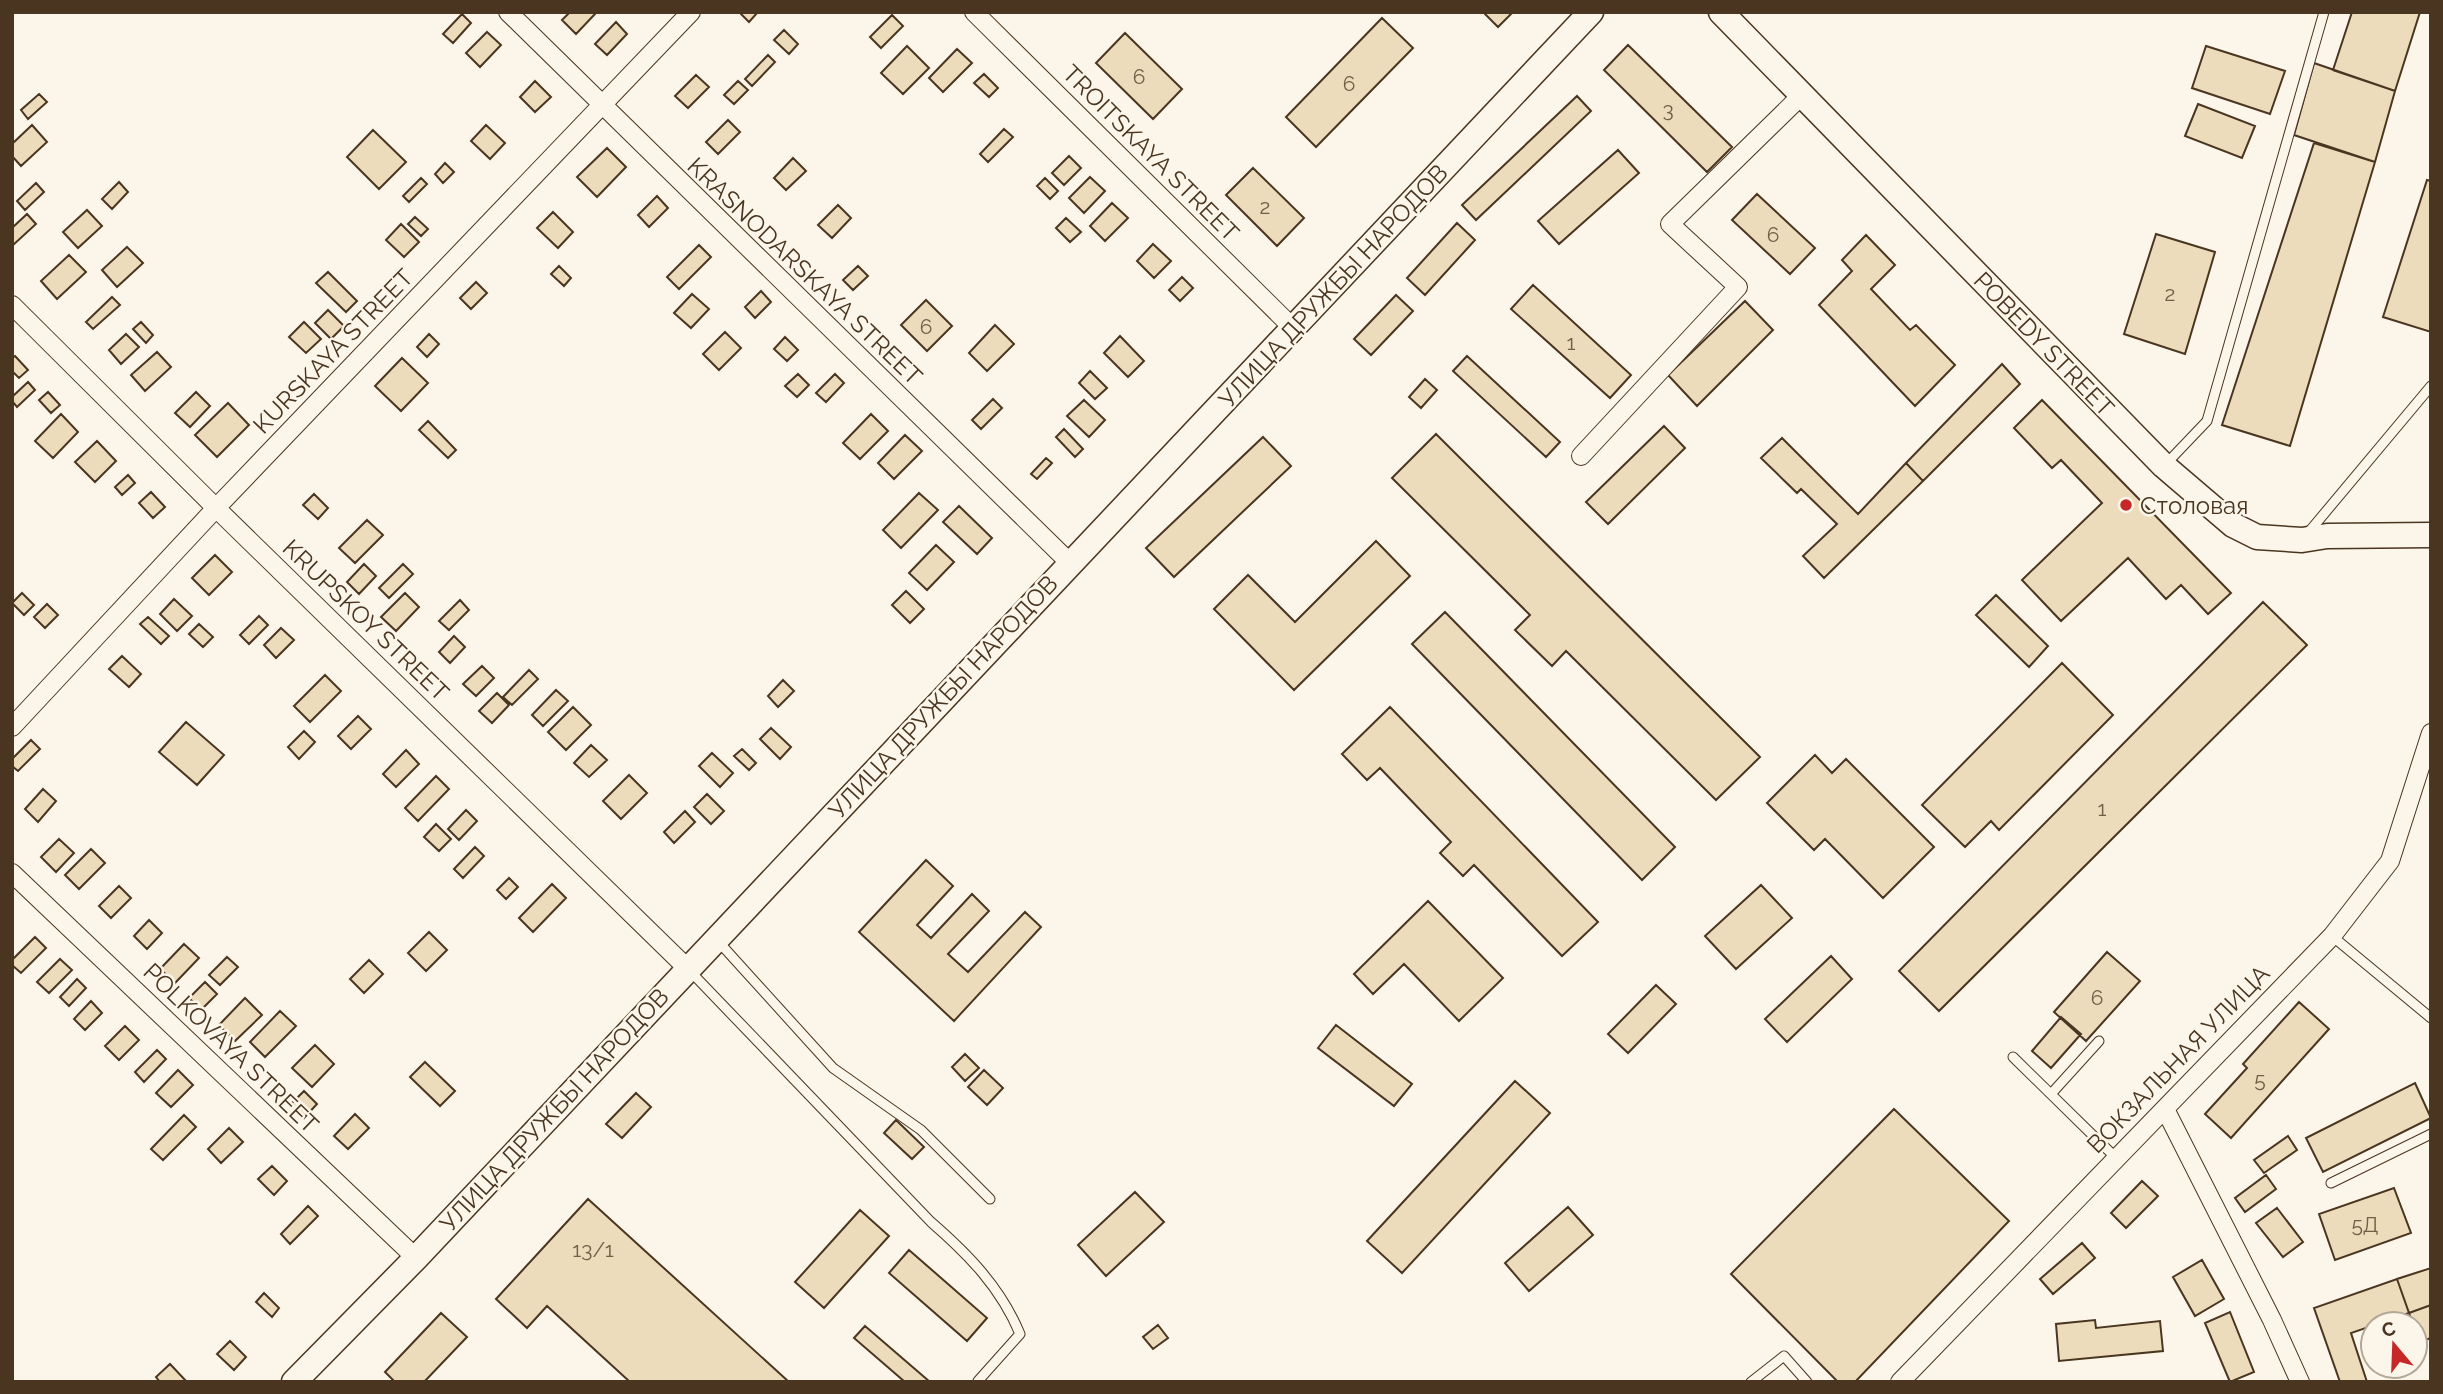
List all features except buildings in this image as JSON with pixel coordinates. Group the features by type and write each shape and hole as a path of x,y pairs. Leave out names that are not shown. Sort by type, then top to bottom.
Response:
{"street":[{"name":"KRASNODARSKAYA STREET","path":"508,12 1070,563"},
{"name":"KURSKAYA STREET","path":"12,726 216,508 691,12"},
{"name":"TROITSKAYA STREET","path":"974,12 1294,329"},
{"name":"УЛИЦА ДРУЖБЫ НАРОДОВ","path":"294,1382 416,1258 1591,12"},
{"name":"POBEDY STREET","path":"1721,12 2164,466 2233,525 2257,537 2302,540 2327,536 2431,535"},
{"path":"1581,456 1738,287 1670,224 1802,95"},
{"name":"KRUPSKOY STREET","path":"12,305 687,968"},
{"name":"ВОКЗАЛЬНАЯ УЛИЦА","path":"1900,1382 2332,936 2390,861 2431,733"},
{"name":"POLKOVAYA STREET","path":"12,873 416,1258"},
{"path":"2165,1109 2272,1320 2300,1382"}],"lane":[{"path":"2164,466 2207,421 2324,12"},
{"path":"2302,540 2431,386"},
{"path":"2332,936 2431,1018"},
{"path":"715,939 833,1068 921,1130 990,1199"},
{"path":"687,968 991,1281 1010,1309 1020,1334 978,1381"},
{"path":"2051,1094 2099,1041"},
{"path":"2013,1057 2116,1158"},
{"path":"2330,1183 2431,1134"},
{"path":"1751,1382 1784,1356 1807,1382"}],"place":[{"name":"Столовая","path":"2126,505"}]}
